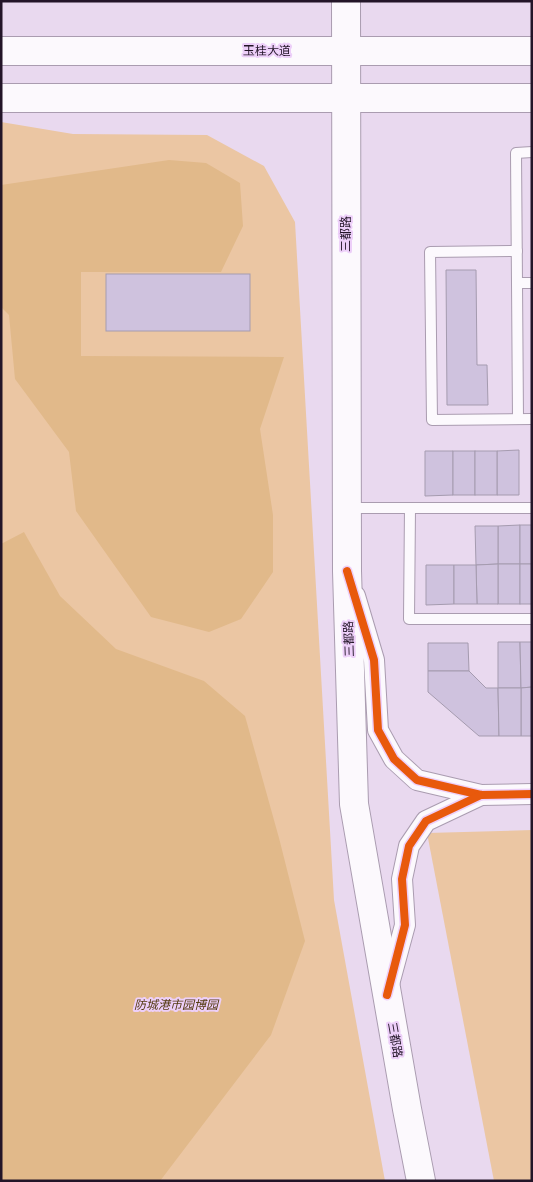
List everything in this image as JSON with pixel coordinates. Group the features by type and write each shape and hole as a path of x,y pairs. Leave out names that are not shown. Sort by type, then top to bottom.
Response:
{"main road":[{"name":"三都路","path":"346,1 347,571 354,804 421,1181"},
{"name":"玉桂大道","path":"1,51 532,51"},
{"path":"1,98 532,98"}],"street":[{"path":"347,571 374,660 378,730 394,759 417,780 481,795 532,794"},
{"path":"387,995 405,925 402,879 410,846 426,821 481,795"}],"lane":[{"path":"518,420 516,153 532,152"},
{"path":"517,251 430,252 432,420 532,419"},
{"path":"517,283 532,283"},
{"path":"347,508 532,508"},
{"path":"410,508 410,619 532,619"}],"green space":[{"name":"防城港市园博园","path":"1,122 73,134 207,135 264,166 295,222 334,900 385,1181 1,1181"},
{"path":"169,160 206,163 240,183 243,226 221,272 81,272 81,356 284,357 260,429 273,515 273,572 241,619 209,632 151,617 76,511 69,452 15,379 9,315 1,307 1,185"},
{"path":"24,532 60,596 116,649 204,681 245,716 305,941 271,1035 160,1181 1,1181 1,544"},
{"path":"532,830 532,1181 494,1181 427,833"}],"building":[{"path":"446,270 476,270 477,365 487,365 488,405 447,405"},
{"path":"106,274 250,274 250,331 106,331"},
{"path":"519,450 519,495 497,495 497,451"},
{"path":"425,451 453,451 453,495 425,496"},
{"path":"453,451 475,451 475,495 453,495"},
{"path":"475,451 497,451 497,495 475,495"},
{"path":"520,525 520,564 498,564 498,526"},
{"path":"520,525 532,525 532,564 520,564"},
{"path":"475,526 498,526 498,564 476,565"},
{"path":"498,564 520,564 520,604 498,604"},
{"path":"498,564 498,604 477,604 476,565"},
{"path":"520,564 532,564 532,604 520,604"},
{"path":"426,565 454,565 454,604 426,605"},
{"path":"454,565 476,565 477,604 454,604"},
{"path":"498,642 520,642 521,688 498,688"},
{"path":"520,642 532,642 532,687 521,688"},
{"path":"428,643 468,643 469,671 428,671"},
{"path":"428,671 469,671 486,688 498,688 499,736 479,736 428,692"},
{"path":"532,687 532,736 521,736 521,688"},
{"path":"498,688 521,688 521,736 499,736"}],"cycle path":[{"path":"347,571 374,660 378,730 394,759 417,780 481,795 532,794"},
{"path":"387,995 405,925 402,879 409,846 426,821 481,795"}]}
